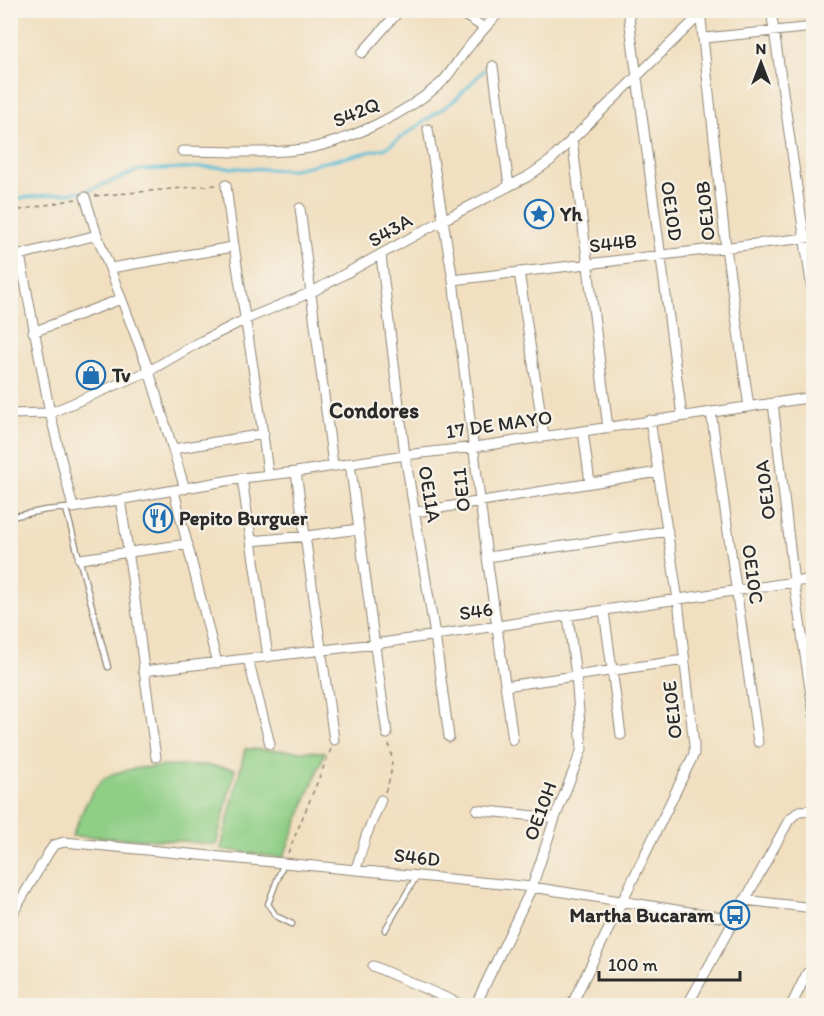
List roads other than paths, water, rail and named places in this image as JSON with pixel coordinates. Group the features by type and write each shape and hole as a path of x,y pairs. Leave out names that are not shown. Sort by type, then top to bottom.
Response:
{"street":[{"path":"362,53 400,10"},
{"path":"456,10 485,28"},
{"name":"S42Q","path":"182,151 309,148 345,138 396,114 421,99 442,82 501,10"},
{"name":"OE10D","path":"628,10 682,416"},
{"path":"771,10 809,238 813,303"},
{"name":"S43A","path":"50,413 149,371 194,345 312,292 527,177 550,161 702,12"},
{"name":"OE10B","path":"702,12 726,248 749,407"},
{"path":"705,38 813,27"},
{"path":"492,66 509,186"},
{"name":"OE11","path":"428,129 453,280 475,447 486,557 513,740"},
{"path":"572,138 608,428"},
{"path":"226,185 233,247 264,434 268,474"},
{"path":"85,197 97,235 149,371 185,489"},
{"path":"300,208 333,465"},
{"path":"70,508 33,332 20,255 97,235"},
{"name":"S44B","path":"453,280 809,238"},
{"path":"111,268 233,247"},
{"name":"OE11A","path":"381,256 405,455 416,512 449,737"},
{"path":"519,272 544,435"},
{"path":"33,332 121,299"},
{"name":"17 DE MAYO","path":"70,508 268,474 475,447 813,397"},
{"name":"OE10A","path":"772,403 813,715"},
{"name":"OE10C","path":"711,411 758,742"},
{"path":"10,414 50,413"},
{"name":"OE10E","path":"571,1005 694,754 678,600 650,420"},
{"path":"584,431 590,483"},
{"path":"173,449 264,434"},
{"path":"350,463 387,734"},
{"path":"296,472 307,536 334,740"},
{"path":"416,512 658,472"},
{"path":"242,478 268,657"},
{"path":"174,491 217,663"},
{"path":"120,500 129,551 156,757"},
{"path":"251,541 359,529"},
{"path":"486,557 668,531"},
{"path":"80,559 188,544"},
{"name":"S46","path":"143,671 375,644 813,579"},
{"path":"604,611 621,735"},
{"name":"OE10H","path":"475,1005 532,887 555,818 582,750 568,616"},
{"path":"248,659 270,744"},
{"path":"506,686 684,660"},
{"path":"356,869 366,836 381,800"},
{"path":"477,810 555,818"},
{"path":"687,1005 789,820 799,812 813,810"},
{"name":"S46D","path":"10,918 49,852 54,845 64,842 532,887 733,919"},
{"path":"744,900 813,908"},
{"path":"373,966 465,1005"},
{"path":"791,1005 807,974 813,968"}],"lane":[{"path":"10,517 70,508 80,559 108,667"},
{"path":"284,862 268,904 276,916 292,924"},
{"path":"385,930 417,875"}],"waterway":[{"path":"10,199 87,191 140,170 209,167 290,170 386,148 455,100 484,70"}],"place":[{"name":"Yh","path":"539,214"},
{"name":"Tv","path":"91,375"},
{"name":"Pepito Burguer","path":"158,518"},
{"name":"Martha Bucaram","path":"735,915"}],"district":[{"name":"Condores","path":"374,410"}]}
